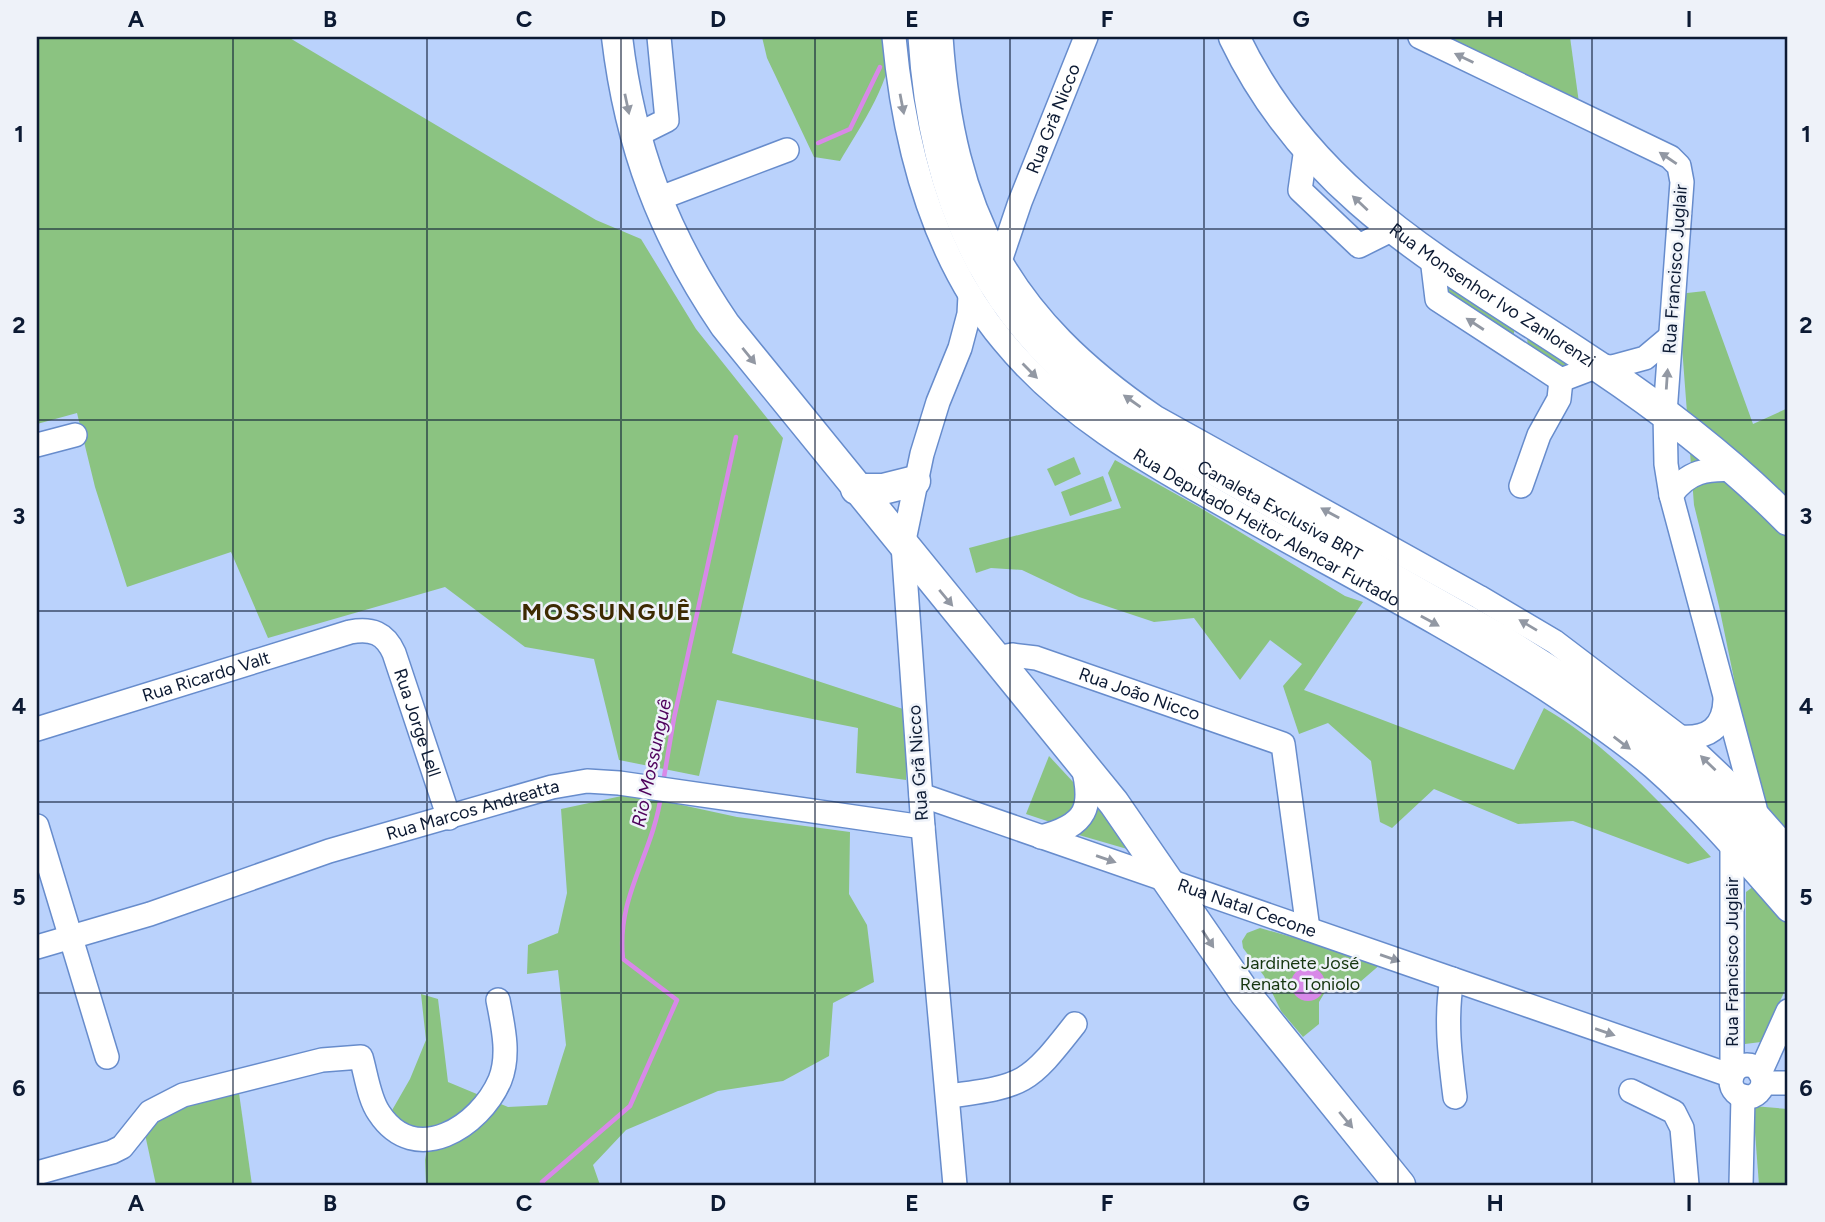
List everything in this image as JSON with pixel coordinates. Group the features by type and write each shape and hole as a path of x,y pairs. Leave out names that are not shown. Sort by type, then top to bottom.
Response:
{"main road":[{"path":"617,37 635,136 655,200 692,275 725,325 856,489 1081,760 1170,882 1268,1024 1400,1185"},
{"name":"Rua Monsenhor Ivo Zanlorenzi","path":"1234,37 1274,107 1306,148 1351,195 1391,230 1598,366 1665,414 1736,470 1788,520"},
{"path":"856,489 883,489 915,481"}],"street":[{"path":"635,136 667,120 659,37"},
{"name":"Rua Deputado Heitor Alencar Furtado","path":"894,37 900,92 920,182 946,249 970,295 1003,342 1057,398 1124,448 1471,644 1590,720 1651,766 1732,848 1788,910"},
{"name":"Canaleta Exclusiva BRT","path":"920,37 924,90 938,163 970,251 990,288 1030,342 1069,380 1105,410 1142,433 1503,637 1586,690 1688,770 1788,879"},
{"path":"941,37 950,124 975,210 1000,261 1048,329 1086,366 1134,402 1555,642 1680,737 1756,811 1788,849"},
{"name":"Rua Grã Nicco","path":"1000,261 1020,202 1086,37"},
{"name":"Rua Francisco Juglair","path":"1420,37 1675,160 1682,182 1665,414 1666,464 1671,495 1756,811"},
{"path":"655,200 787,150"},
{"path":"975,210 999,213 1020,202"},
{"path":"1432,258 1437,299 1561,380"},
{"name":"Rua Grã Nicco","path":"955,1185 923,827 902,545 929,427 960,348 969,314 970,295"},
{"path":"1520,316 1522,354"},
{"path":"1561,380 1598,366 1612,367 1645,358 1670,337"},
{"path":"960,348 979,339 1003,342"},
{"path":"1521,486 1539,435 1559,399 1561,380"},
{"path":"37,445 75,435"},
{"path":"1671,495 1679,484 1698,472 1716,468 1736,470"},
{"name":"Rua Ricardo Valt","path":"37,729 350,632 377,632"},
{"name":"Rua Jorge Lell","path":"377,632 385,638 394,653 449,818"},
{"name":"Rua João Nicco","path":"996,657 1012,655 1036,658 1283,744 1308,929"},
{"path":"1680,737 1693,738 1714,730 1724,714 1725,701"},
{"path":"1041,837 1070,828 1084,813 1088,792 1081,760"},
{"name":"Rua Marcos Andreatta","path":"37,947 158,911 309,858 570,783 602,781 923,827"},
{"name":"Rua Natal Cecone","path":"921,795 1452,979 1737,1086"},
{"path":"37,826 107,1057"},
{"name":"Rua Francisco Juglair","path":"1732,848 1741,1185"},
{"path":"1452,979 1448,1002 1448,1041 1455,1097"},
{"path":"37,1173 122,1147 150,1112 183,1095 322,1060 361,1057 377,1111 389,1126 402,1135 423,1142 441,1137 483,1108 500,1078 505,1037 498,1000"},
{"path":"1761,1078 1786,1016"},
{"path":"1786,1016 1788,1046"},
{"path":"949,1096 1007,1087 1027,1079 1045,1064 1075,1024"},
{"path":"1737,1086 1738,1068 1748,1065 1761,1078 1788,1083"},
{"path":"1632,1091 1674,1112 1682,1128 1687,1185"}],"green space":[{"path":"37,37 288,37 596,220 641,239 696,329 783,438 732,653 906,710 906,780 856,773 858,728 717,700 699,776 619,760 594,659 525,647 445,587 268,638 231,552 127,587 95,487 77,413 37,424"},
{"path":"762,37 891,37 891,52 883,84 840,161 814,157 767,58"},
{"path":"1447,37 1570,37 1579,103"},
{"path":"1436,274 1514,327 1514,342 1437,291"},
{"path":"1705,291 1753,424 1788,408 1788,841 1760,805 1719,606 1694,505 1678,294"},
{"path":"1527,336 1574,365 1562,371 1528,349"},
{"path":"1074,457 1081,474 1055,486 1047,469"},
{"path":"1115,460 1199,507 1345,596 1363,602 1304,690 1514,770 1544,708 1612,757 1711,857 1688,864 1573,821 1518,824 1434,789 1392,828 1380,822 1371,761 1328,723 1299,734 1283,686 1302,664 1270,640 1240,680 1194,618 1154,622 1079,597 1022,570 991,568 976,573 969,548 1121,508 1108,473"},
{"path":"1103,476 1112,501 1070,516 1061,492"},
{"path":"1049,756 1075,784 1079,806 1053,823 1026,814"},
{"path":"631,794 737,817 850,832 849,894 867,925 874,982 833,1003 829,1056 783,1081 718,1091 626,1130 593,1165 600,1185 426,1185 425,1160 429,1137 387,1119 410,1079 426,1040 421,994 438,999 448,1082 508,1107 547,1105 566,1045 558,970 527,974 528,945 558,933 567,893 561,809"},
{"path":"1096,800 1134,851 1072,833"},
{"path":"1754,886 1788,925 1788,984 1761,1042 1745,1044 1746,892"},
{"name":"Jardinete José Renato Toniolo","path":"1260,928 1382,963 1360,982 1345,982 1325,992 1319,1002 1319,1024 1303,1037 1281,1011 1264,976 1243,948 1242,941 1247,933"},
{"path":"239,1093 252,1185 156,1185 143,1125 190,1095"},
{"path":"1753,1106 1788,1109 1788,1185 1759,1185"}],"shaded area":[{"path":"1308,967 1320,972 1325,984 1320,996 1308,1001 1296,996 1291,984 1296,972"}],"waterway":[{"name":"Rio Mossunguê","path":"818,143 850,129 880,67"},
{"name":"Rio Mossunguê","path":"663,783 674,718 736,437"},
{"name":"Rio Mossunguê","path":"544,1185 542,1182 630,1106 677,1000 623,959 625,915 651,837 661,795"}],"district":[{"name":"MOSSUNGUÊ","path":"607,612"}]}
